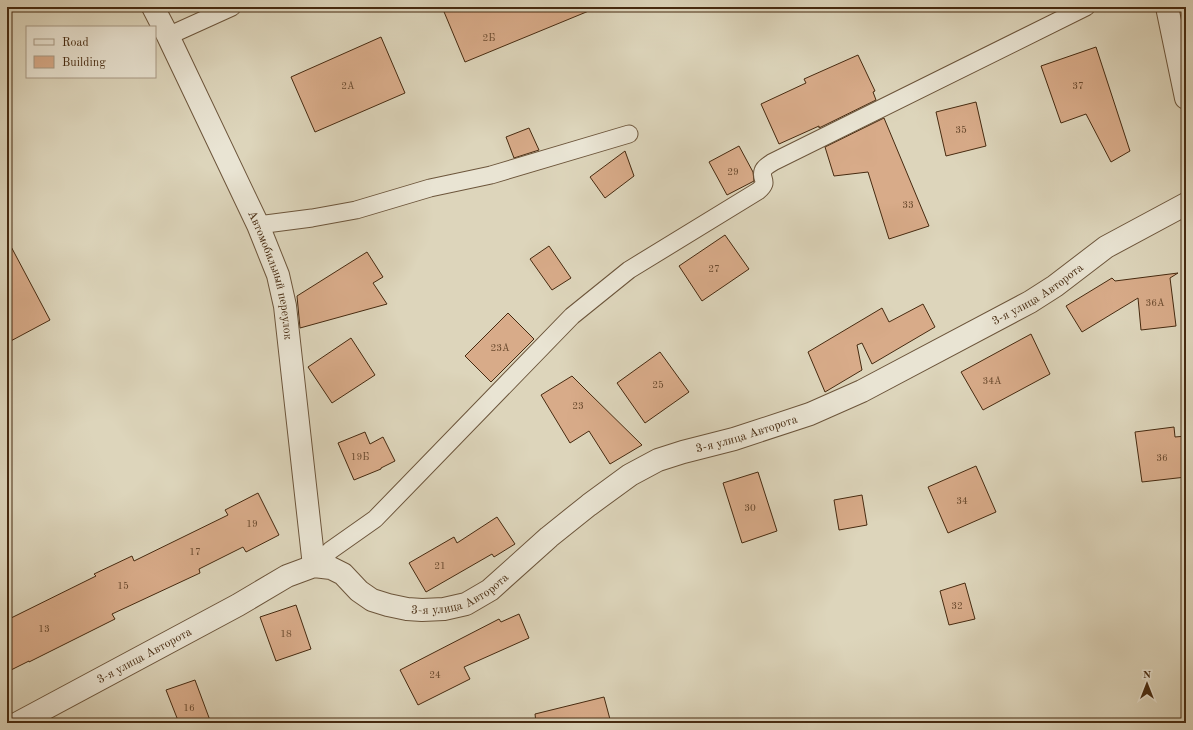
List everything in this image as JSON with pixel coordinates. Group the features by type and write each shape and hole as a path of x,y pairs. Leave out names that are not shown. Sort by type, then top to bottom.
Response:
{"street":[{"name":"Автомобильный переулок","path":"153,7 258,225 278,276 285,306 314,566"},
{"path":"1166,7 1186,98"},
{"name":"3-я улица Авторота","path":"18,723 238,605 287,576 314,566 331,568 343,574 363,594 372,600 388,605 422,610 444,609 466,604 490,590 549,537 630,475 658,460 734,439 810,414 862,391 1030,302 1055,286 1106,247 1186,204"}],"lane":[{"path":"168,36 232,7"},
{"name":"3-я улица Авторота","path":"314,566 331,550 375,519 572,316 629,270 758,191 763,187 763,170 765,167 1086,7"},
{"path":"258,225 312,218 356,210 430,188 492,175 629,134"}],"building":[{"path":"442,7 596,7 596,8 465,62"},
{"path":"381,37 405,93 315,132 291,77"},
{"path":"1096,47 1130,151 1111,162 1086,114 1061,123 1041,66"},
{"path":"858,55 875,91 873,92 876,100 819,128 819,126 779,144 761,104 806,83 804,79"},
{"path":"976,102 986,146 946,156 936,112"},
{"path":"884,118 929,226 889,239 868,172 834,176 825,147"},
{"path":"529,128 539,150 514,158 506,137"},
{"path":"739,146 753,172 754,181 727,195 709,162"},
{"path":"625,151 634,176 605,198 590,177"},
{"path":"725,235 749,269 702,301 679,266"},
{"path":"7,239 50,320 7,343"},
{"path":"549,246 571,278 552,290 530,259"},
{"path":"367,252 383,277 373,283 387,304 300,328 297,296"},
{"path":"1178,273 1170,278 1176,326 1141,330 1138,298 1082,332 1066,306 1112,278 1115,281"},
{"path":"923,304 935,327 872,364 862,343 857,345 862,370 825,392 808,352 882,308 889,322"},
{"path":"508,313 534,339 491,382 465,356"},
{"path":"1031,334 1050,374 983,410 961,372"},
{"path":"351,338 375,375 332,403 308,367"},
{"path":"660,352 689,392 645,423 617,383"},
{"path":"572,376 642,445 610,464 589,431 570,443 541,395"},
{"path":"1174,427 1175,437 1186,436 1186,477 1142,482 1135,432"},
{"path":"365,432 370,444 383,437 395,461 381,469 354,480 338,443"},
{"path":"976,466 996,512 948,533 928,487"},
{"path":"758,472 777,531 742,543 723,483"},
{"path":"258,493 279,535 246,552 243,547 199,569 200,573 112,614 115,619 7,672 7,620 96,576 94,574 132,556 134,561 228,515 225,510"},
{"path":"862,495 867,525 839,530 834,500"},
{"path":"497,517 515,544 494,557 492,554 426,592 409,563 454,537 457,543"},
{"path":"965,583 975,619 949,625 940,591"},
{"path":"296,605 311,649 276,661 260,617"},
{"path":"519,614 529,638 464,667 470,679 418,705 400,670 499,619 501,622"},
{"path":"195,680 211,723 179,723 166,690"},
{"path":"604,697 611,723 536,723 535,714"}]}
